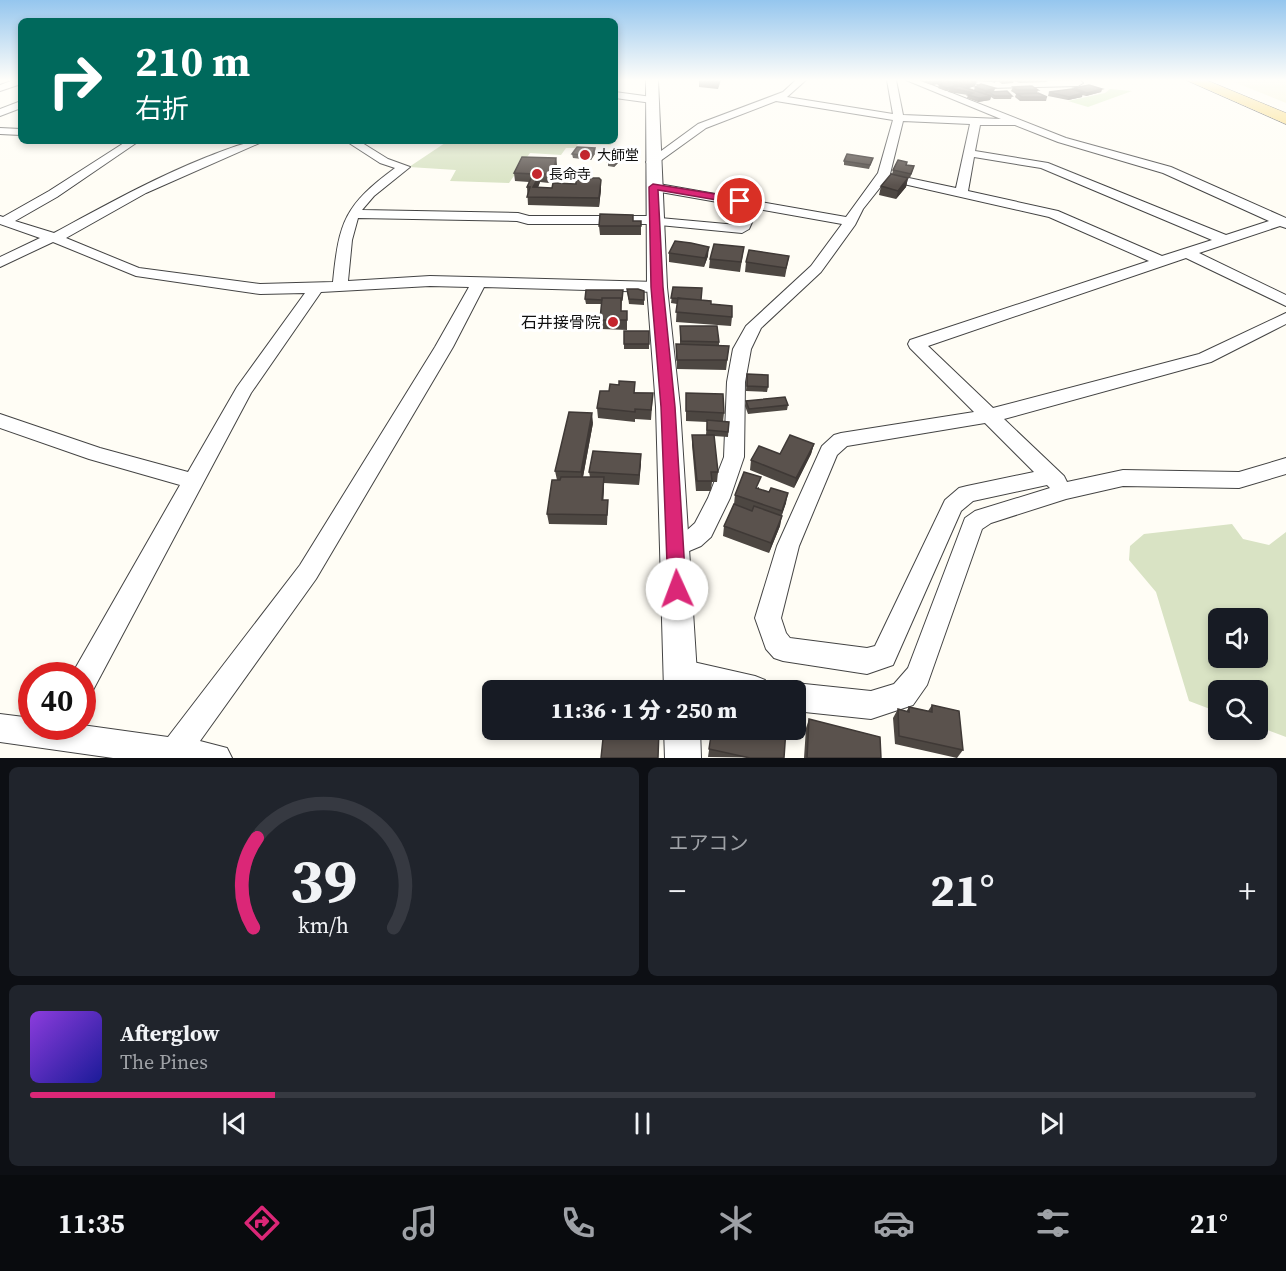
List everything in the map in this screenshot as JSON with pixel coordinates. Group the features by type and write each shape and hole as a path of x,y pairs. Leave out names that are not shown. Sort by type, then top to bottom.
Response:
{"street":[{"path":"652,115 657,287 668,407 681,680"},
{"path":"652,162 702,126 730,115"},
{"path":"884,115 975,123 1023,123"},
{"path":"1003,115 1062,140 1167,171 1284,223"},
{"path":"675,547 693,540 703,530 719,498 734,457 737,419 736,382 742,349 754,326 816,269 882,176 889,162 888,153 900,118"},
{"path":"961,193 975,123"},
{"path":"0,131 18,132"},
{"path":"2,220 53,194 129,144"},
{"path":"0,263 151,186 252,144"},
{"path":"340,287 344,249 353,214 374,189 404,167 384,161 356,144"},
{"path":"969,153 1044,165 1225,240"},
{"path":"882,176 1053,214 1161,261"},
{"path":"653,187 848,221"},
{"path":"353,214 518,217 528,220 654,221 742,228 754,204"},
{"path":"2,220 53,237 136,272 211,284 260,289 430,281 657,287"},
{"path":"1058,483 916,344 1161,261 1284,223"},
{"path":"1187,253 1286,301"},
{"path":"164,754 308,572 444,347 479,282"},
{"path":"94,662 243,391 316,288"},
{"path":"1286,318 1205,358 990,416 860,435 841,440 829,451 788,546 768,618 774,640 783,649 867,661 884,656 953,506 967,494 1123,478 1239,480 1286,466"},
{"path":"0,421 96,454 193,481"},
{"path":"806,698 871,705 903,694 918,676 973,524 983,517 1058,483"},
{"path":"0,728 18,729"},
{"path":"96,740 164,754 217,758"},
{"path":"682,740 683,758"}],"green space":[{"path":"444,144 578,144 575,148 566,148 561,155 530,153 509,183 450,181 456,170 409,167"},
{"path":"1232,524 1243,539 1269,545 1286,532 1286,737 1268,730 1268,680 1208,680 1208,708 1189,701 1156,592 1129,560 1130,546 1144,534"}],"building":[{"path":"577,147 595,148 591,156 572,154"},
{"path":"847,154 873,158 870,165 844,161"},
{"path":"522,157 556,158 554,170 551,170 549,174 540,174 533,187 552,188 553,183 576,184 576,180 583,180 583,178 599,178 601,180 599,198 527,197 530,187 527,187 533,174 514,173"},
{"path":"612,158 618,159 614,163 608,162"},
{"path":"898,160 907,162 906,165 914,166 911,174 893,170"},
{"path":"891,174 908,178 898,191 881,186"},
{"path":"600,214 633,215 633,221 641,221 641,226 599,226"},
{"path":"675,241 709,247 705,258 669,253"},
{"path":"714,244 744,247 741,262 710,259"},
{"path":"749,250 789,256 786,268 746,262"},
{"path":"673,287 702,288 701,300 671,298"},
{"path":"627,289 644,291 644,300 629,299"},
{"path":"586,290 623,290 622,300 621,298 585,299"},
{"path":"602,298 621,298 621,311 627,311 627,320 600,320"},
{"path":"678,298 711,301 711,304 732,306 732,317 676,312"},
{"path":"680,326 717,326 719,342 681,341"},
{"path":"624,331 649,331 649,344 624,344"},
{"path":"676,344 729,346 727,360 677,360"},
{"path":"747,374 768,375 768,387 747,386"},
{"path":"619,381 635,382 634,393 653,393 651,410 635,409 635,412 597,408 600,391 609,391 610,384 619,385"},
{"path":"686,393 723,394 724,413 686,411"},
{"path":"785,397 788,405 749,409 746,401"},
{"path":"569,412 592,413 581,472 555,471"},
{"path":"707,420 729,422 728,432 707,430"},
{"path":"692,435 714,435 718,472 711,472 712,481 697,481"},
{"path":"790,435 814,444 796,478 751,460 759,446 780,454"},
{"path":"593,451 641,454 639,475 589,472"},
{"path":"744,472 761,477 756,488 769,492 771,488 788,493 782,511 735,495"},
{"path":"561,477 604,477 602,500 608,500 607,515 547,514 552,480 560,480"},
{"path":"734,504 752,511 754,506 782,516 771,543 724,526"},
{"path":"932,705 959,711 963,750 899,736 898,709 909,712 909,707 932,712"},
{"path":"809,719 880,737 881,758 807,758"},
{"path":"603,740 659,740 658,758 601,758"},
{"path":"710,740 785,740 784,758 750,758 709,749"}],"place":[{"name":"大師堂","path":"585,155"},
{"name":"長命寺","path":"537,174"},
{"name":"石井接骨院","path":"613,322"}],"route":[{"path":"677,589 668,407 657,287 653,187 740,201"}]}
